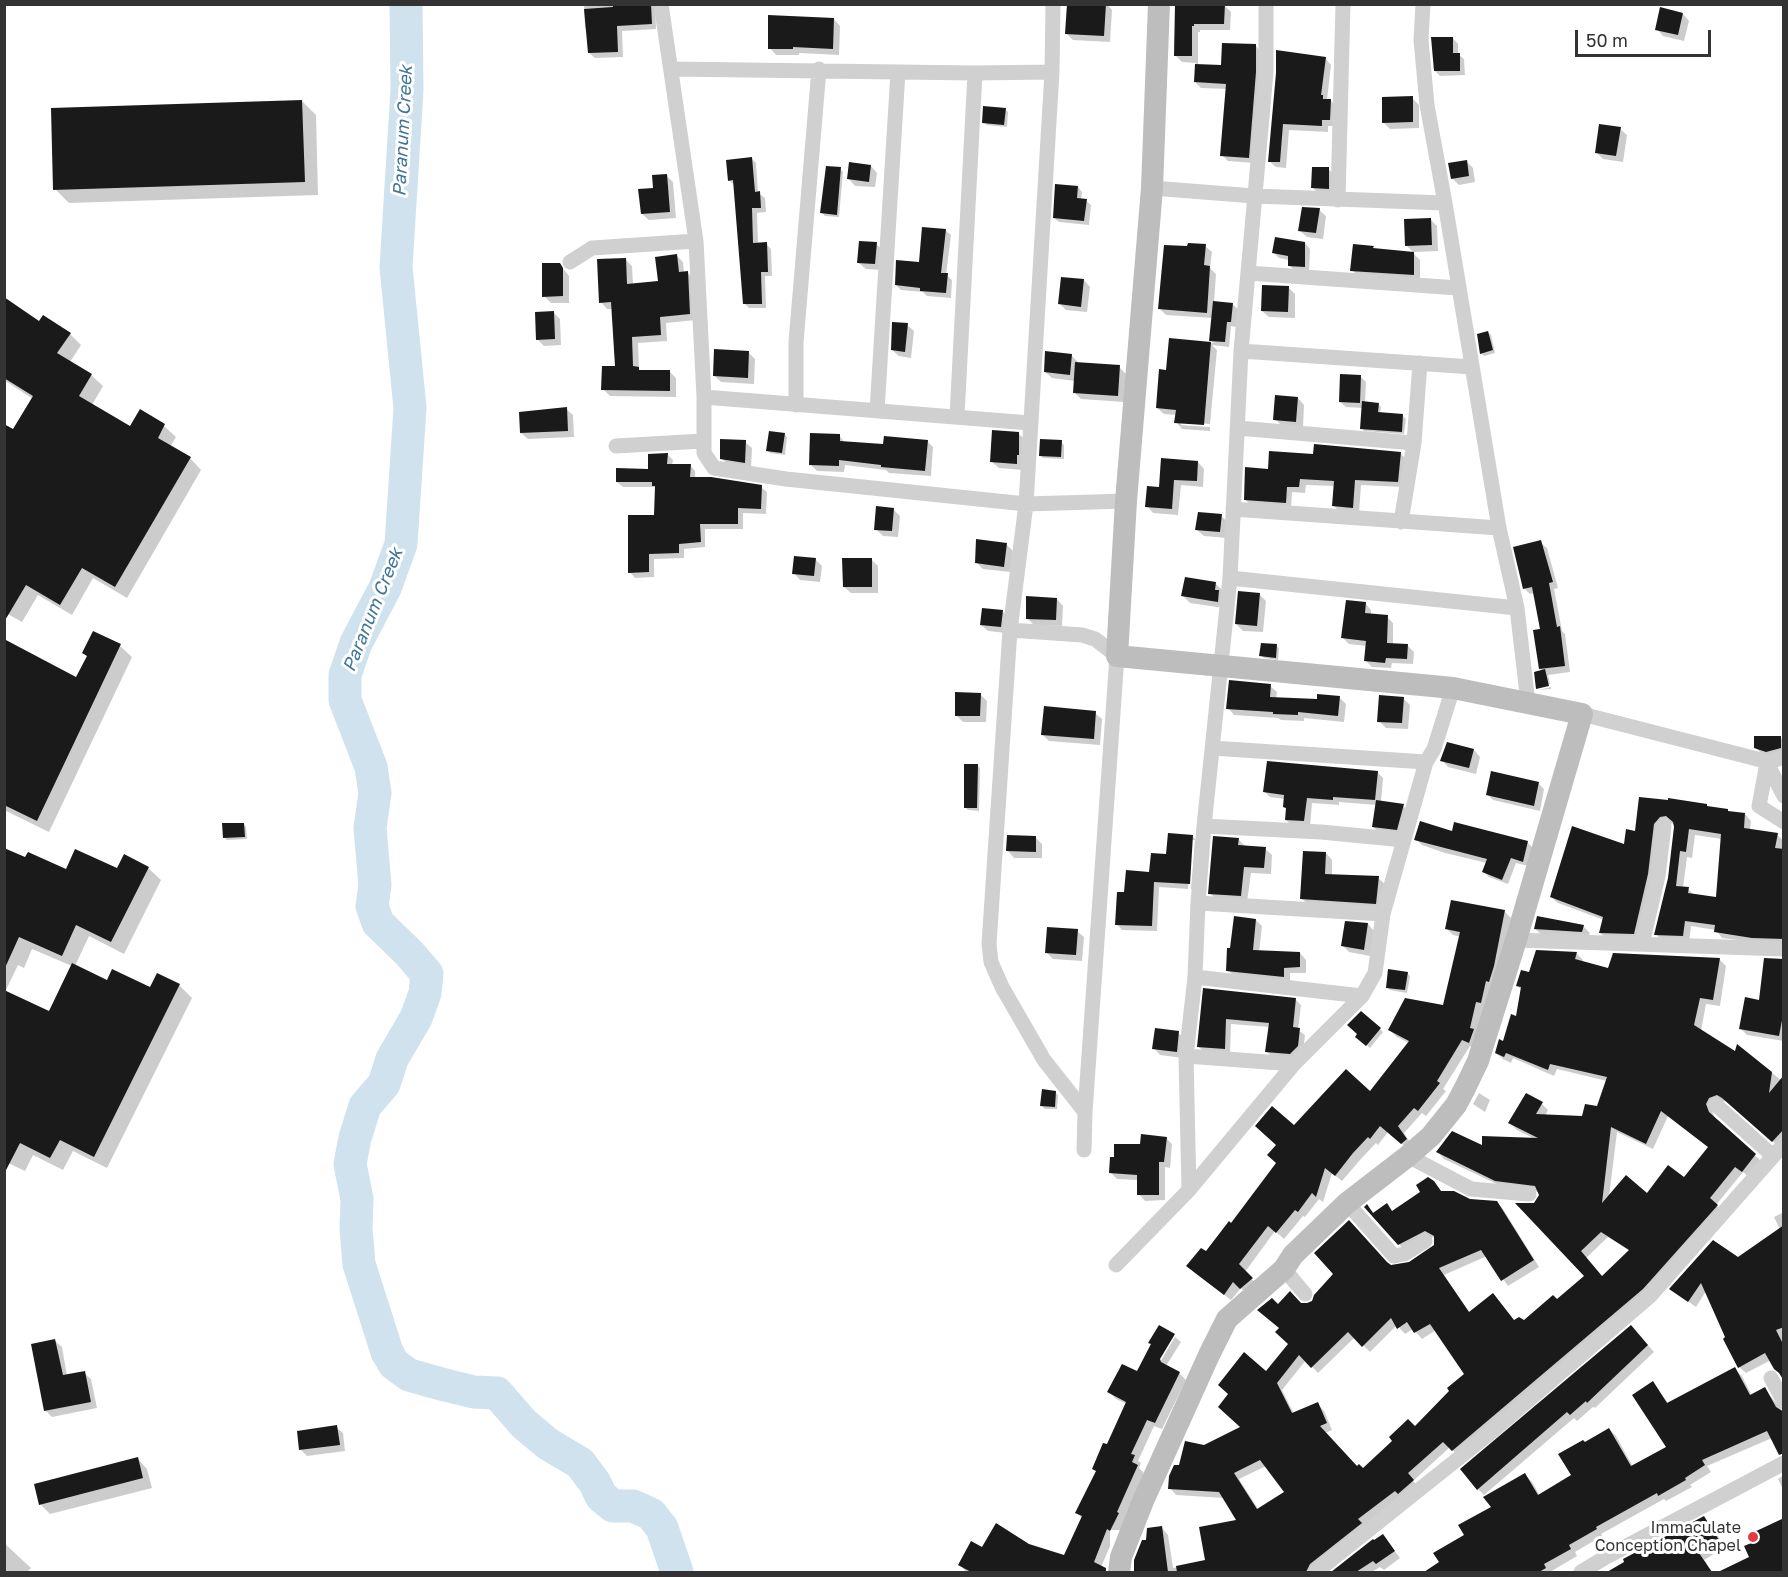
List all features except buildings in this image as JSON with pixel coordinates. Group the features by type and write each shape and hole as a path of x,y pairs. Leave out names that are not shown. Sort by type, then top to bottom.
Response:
{"street":[{"path":"660,4 696,241 704,396 704,453 714,468 786,479 1026,504 1126,501"},
{"path":"1053,4 1052,72 1026,504 1010,630 989,944 991,962 1002,987 1044,1060 1085,1112"},
{"path":"1084,1150 1126,501 1152,188 1159,4"},
{"path":"1189,1190 1186,1056 1195,977 1204,825 1230,578 1242,351 1266,72 1266,4"},
{"path":"1338,200 1343,4"},
{"path":"1424,4 1421,40 1427,105 1498,528 1517,608 1528,703"},
{"path":"670,69 1052,72"},
{"path":"796,405 796,342 819,69"},
{"path":"877,411 897,72"},
{"path":"957,416 975,73"},
{"path":"1152,188 1254,196 1445,203"},
{"path":"570,262 592,248 696,241"},
{"path":"1248,273 1458,288"},
{"path":"1242,351 1472,367"},
{"path":"1401,522 1414,443 1420,363"},
{"path":"704,396 1030,423"},
{"path":"1238,428 1414,443"},
{"path":"616,446 704,441"},
{"path":"1233,509 1498,528"},
{"path":"1230,578 1517,608"},
{"path":"1010,630 1082,635 1095,639 1117,656 1453,688 1582,714 1767,764 1784,757"},
{"path":"1116,1265 1189,1190 1294,1064 1362,996 1375,973 1383,914 1426,762 1434,749 1453,688"},
{"path":"1119,1572 1121,1557 1143,1501 1227,1319 1284,1269 1293,1255 1347,1203 1431,1136 1456,1105 1478,1060 1516,940 1582,714"},
{"path":"1212,748 1426,762"},
{"path":"1767,764 1784,796"},
{"path":"1767,764 1759,806 1784,822"},
{"path":"1204,825 1404,840"},
{"path":"1641,944 1658,876 1664,826"},
{"path":"1198,903 1383,914"},
{"path":"1516,940 1784,949"},
{"path":"1195,977 1362,996"},
{"path":"1186,1056 1294,1064"},
{"path":"1716,1105 1773,1156"},
{"path":"1316,1572 1480,1442 1650,1296 1784,1144"},
{"path":"1408,1156 1470,1189 1529,1194"},
{"path":"1347,1203 1394,1256 1404,1254 1425,1241"},
{"path":"1284,1269 1305,1294"},
{"path":"1771,1378 1784,1402"},
{"path":"1581,1572 1784,1463"}],"waterway":[{"name":"Paranum Creek","path":"406,4 407,90 396,267 410,408 401,544 385,588 356,643 345,675 345,700 371,767 375,793 370,828 375,885 372,906 378,923 427,974 425,993 416,1018 392,1059 384,1084 365,1106 355,1138 350,1164 357,1199 356,1229 359,1264 387,1352 394,1364 409,1375 474,1392 497,1393 524,1424 548,1444 580,1463 595,1483 601,1496 613,1506 633,1506 651,1514 662,1528 677,1572"}],"place":[{"name":"Immaculate Conception Chapel","path":"1753,1537"}]}
